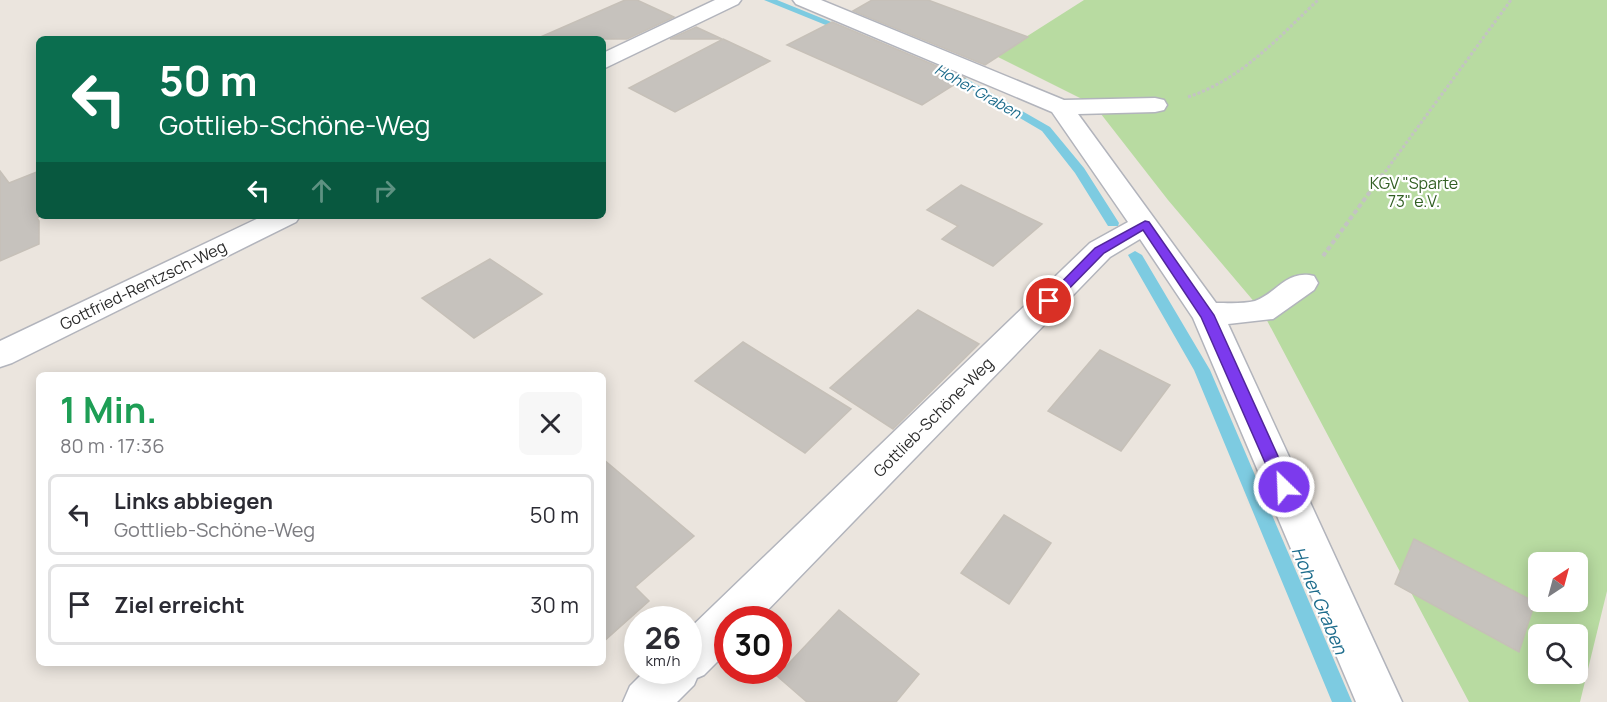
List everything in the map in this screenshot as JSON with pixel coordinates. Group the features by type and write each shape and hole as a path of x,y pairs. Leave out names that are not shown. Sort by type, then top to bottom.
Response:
{"street":[{"path":"606,61 731,0"},
{"path":"803,0 1061,107 1155,105"},
{"path":"1061,107 1208,315 1379,702"},
{"name":"Gottfried-Rentzsch-Weg","path":"0,355 280,219"},
{"name":"Gottlieb-Schöne-Weg","path":"742,606 1100,250 1145,224"},
{"path":"1208,315 1262,311 1303,283"},
{"name":"Gottlieb-Schöne-Weg","path":"702,646 714,634"},
{"path":"646,702 664,684"}],"path":[{"path":"1155,105 1203,93 1232,78 1318,0"},
{"path":"1303,283 1511,0"}],"green space":[{"name":"KGV \"Sparte 73\" e.V.","path":"1084,0 1607,0 1607,591 1588,669 1588,624 1528,624 1528,684 1584,684 1580,702 1469,702 1262,311 1168,200 1094,105 996,56"}],"building":[{"path":"625,0 637,0 674,17 627,39 606,39 606,36 543,36"},
{"path":"872,0 928,0 1028,37 985,65 853,11"},
{"path":"832,22 965,78 922,105 787,45"},
{"path":"696,27 722,39 670,39"},
{"path":"723,39 770,61 675,112 629,88"},
{"path":"0,171 9,183 36,172 36,219 39,221 39,244 0,261"},
{"path":"961,185 1042,224 993,266 942,239 958,226 927,210"},
{"path":"490,259 542,294 474,338 422,298"},
{"path":"918,310 979,344 893,429 830,388"},
{"path":"743,342 851,409 805,453 695,381"},
{"path":"1100,350 1170,385 1121,451 1048,411"},
{"path":"606,462 694,536 635,587 649,601 643,606 624,606 624,623 606,639"},
{"path":"1004,515 1051,543 1009,604 961,573"},
{"path":"1414,539 1528,598 1528,612 1532,612 1519,652 1395,584"},
{"path":"839,610 919,674 896,702 807,702 786,684 792,684 792,660"}],"waterway":[{"name":"Hoher Graben","path":"769,0 846,30"},
{"name":"Hoher Graben","path":"946,70 1046,129 1080,171 1113,223"},
{"name":"Hoher Graben","path":"1135,255 1202,370 1342,702"}],"route":[{"path":"1049,301 1100,250 1145,224 1208,315 1284,487"}]}
